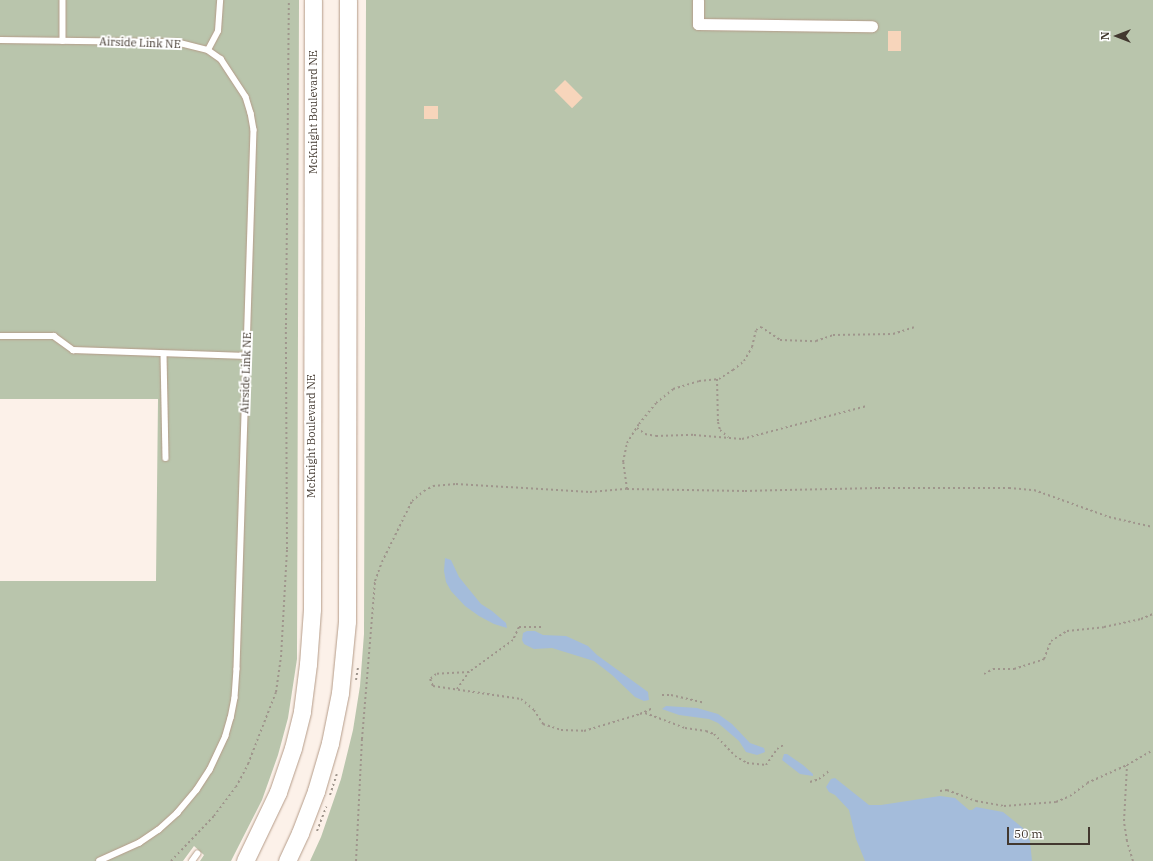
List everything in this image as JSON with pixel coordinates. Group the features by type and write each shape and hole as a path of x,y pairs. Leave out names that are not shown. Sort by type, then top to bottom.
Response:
{"main road":[{"name":"McKnight Boulevard NE","path":"245,861 278,792 293,748 302,711 308,664 312,609 313,0"},
{"path":"287,861 300,833 316,791 330,743 340,693 347,621 348,0"}],"street":[{"path":"698,0 698,24 872,26"}],"lane":[{"path":"63,0 63,41"},
{"path":"208,50 218,31 220,0"},
{"name":"Airside Link NE","path":"0,40 176,42 208,50 221,60 246,97 254,130 237,669 231,718 226,736 210,770 198,790 178,813 159,830 140,843 100,861"},
{"path":"0,336 54,336 73,350 247,356"},
{"path":"164,354 166,458"},
{"path":"192,861 197,854"}],"path":[{"path":"171,861 214,816 236,787 251,759 276,692 280,657 287,548 286,325 289,0"},
{"path":"627,489 623,462 627,443 656,403 673,389 699,381 717,379 733,370 744,361 752,347 756,330 761,327 780,340 816,341 833,335 893,334 914,327"},
{"path":"717,379 718,422 720,430 729,438"},
{"path":"637,428 645,434 656,436 694,435 742,439 867,406"},
{"path":"356,861 357,819 375,581 382,562 412,501 433,486 443,484 590,492 627,489 745,491 878,488 1034,490 1109,517 1153,527"},
{"path":"984,674 993,669 1014,669 1044,659 1051,641 1067,631 1104,627 1141,619 1153,614"},
{"path":"457,689 469,672 513,640 519,628 541,627"},
{"path":"469,672 436,674 430,679 433,686 521,699 534,710 543,724 561,730 584,731 653,708"},
{"path":"662,695 671,695 702,702"},
{"path":"644,712 685,728 706,731 714,734 735,756 747,763 766,765 777,749 785,744"},
{"path":"940,791 947,790 976,801 1004,806 1056,802 1070,796 1087,783 1127,765 1153,750"},
{"path":"1127,765 1124,821 1127,841 1133,861"},
{"path":"810,782 819,779 830,770"}],"green space":[{"path":"0,0 299,0 297,659 288,718 278,755 262,800 231,861 200,861 204,855 194,846 183,861 0,861 0,581 156,581 158,399 0,399"},
{"path":"366,0 1153,0 1153,861 310,861 321,837 341,779 353,730 360,686 364,634"}],"water":[{"path":"445,558 451,560 459,577 481,604 506,623 507,628 494,624 479,616 465,606 451,591 446,582 444,571"},
{"path":"527,631 535,631 543,635 566,636 588,646 597,655 648,692 649,700 644,701 635,697 612,675 594,661 552,648 534,649 524,644 522,640 523,633"},
{"path":"666,706 697,708 718,714 732,724 750,743 764,748 765,752 757,755 746,752 739,741 718,723 709,719 679,715 662,709"},
{"path":"784,754 787,754 803,765 813,774 813,776 800,774 782,760"},
{"path":"835,778 869,805 881,805 940,796 955,798 969,810 976,807 1003,812 1023,828 1030,841 1032,861 865,861 856,839 849,810 835,795 829,792 826,787 831,779"}],"building":[{"path":"888,31 901,31 901,51 888,51"},
{"path":"565,80 583,98 572,108 554,91"},
{"path":"424,106 438,106 438,119 424,119"}]}
